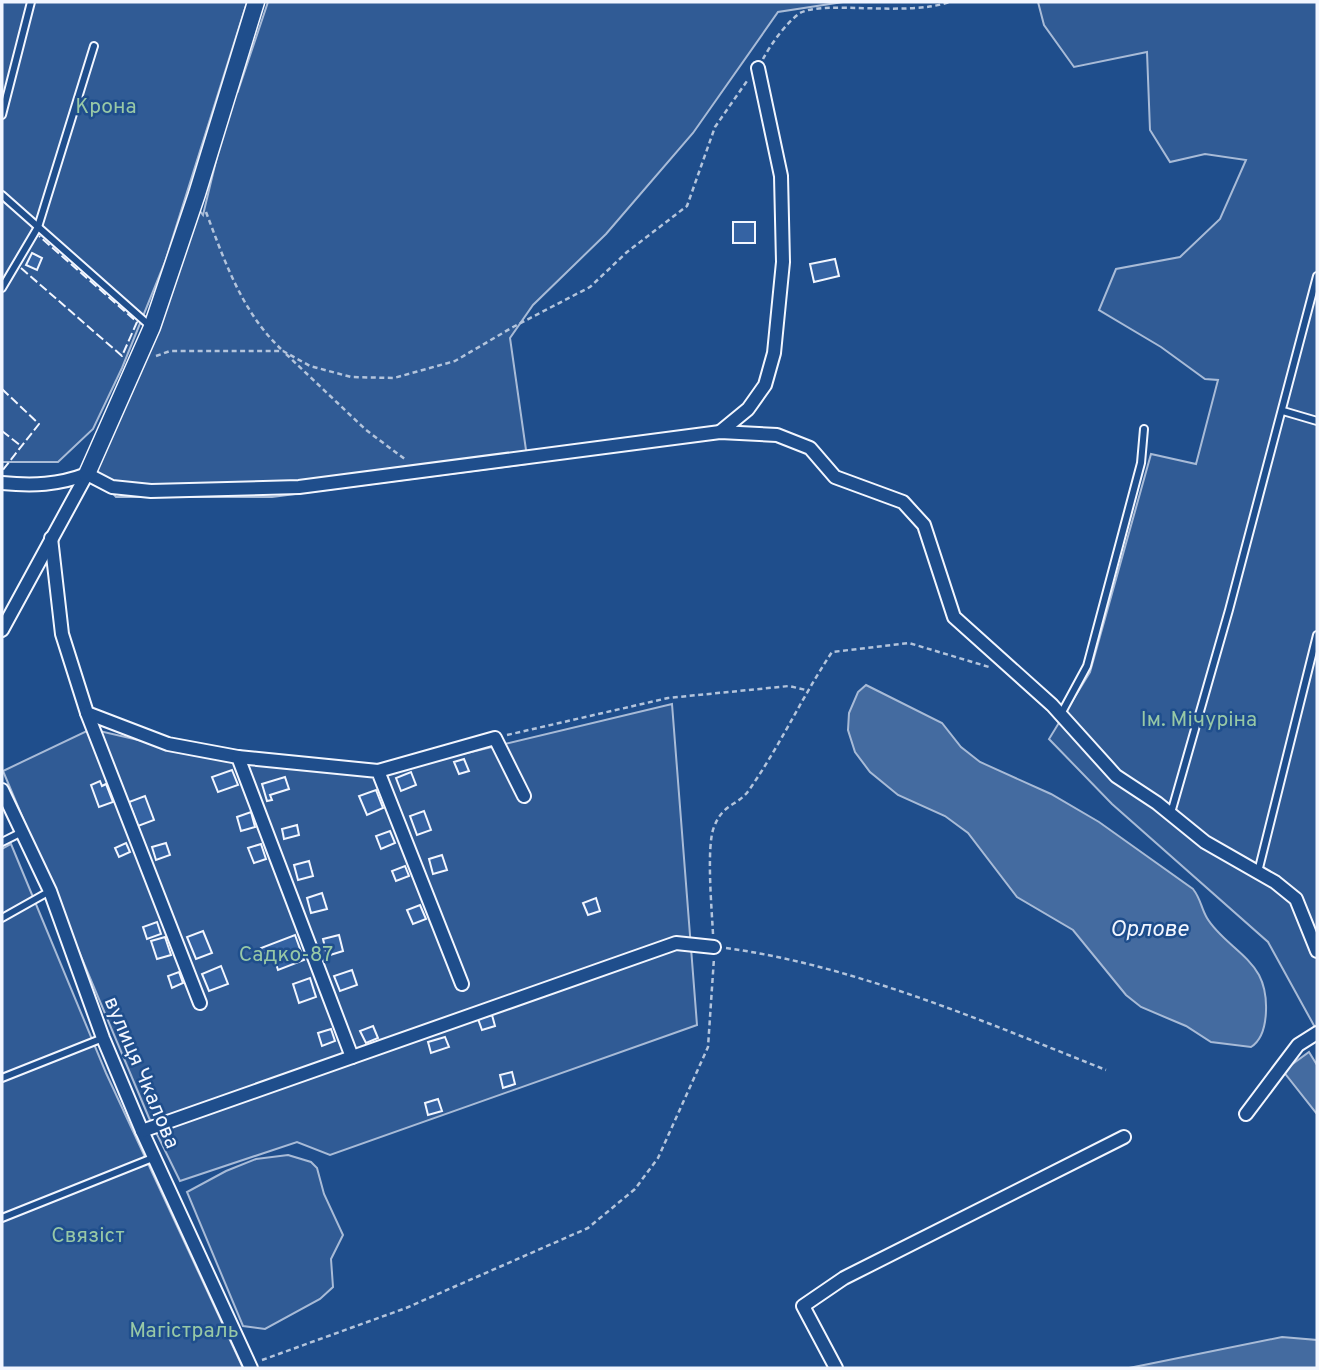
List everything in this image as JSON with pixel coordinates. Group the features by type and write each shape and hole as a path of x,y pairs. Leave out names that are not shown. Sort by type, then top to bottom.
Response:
{"street":[{"path":"2,630 87,474 152,327 197,194 256,2"},
{"path":"720,432 748,409 765,385 774,353 783,262 781,176 758,68"},
{"path":"2,483 30,486 62,483 87,474 112,487 150,491 299,487 720,432 777,435 810,448 835,477 903,502 925,524 954,617 1060,714 1116,776 1205,842 1275,882 1296,898 1317,951"},
{"path":"51,538 62,634 87,713 200,1003"},
{"path":"87,713 168,744 238,757 378,771 495,738 523,796"},
{"path":"238,757 352,1057"},
{"path":"378,771 462,984"},
{"name":"вулиця Чкалова","path":"2,790 50,891 103,1038 142,1131 250,1366"},
{"path":"142,1131 676,943 714,947"},
{"path":"1246,1114 1298,1045 1317,1033"},
{"path":"836,1368 803,1306 844,1278 1124,1137"}],"lane":[{"path":"2,115 32,2"},
{"path":"2,288 38,227 94,46"},
{"path":"2,195 152,327"},
{"path":"1170,814 1283,411 1317,276"},
{"path":"1283,411 1317,421"},
{"path":"1060,714 1087,666 1141,463 1143,429"},
{"path":"1257,874 1317,635"},
{"path":"2,842 23,831"},
{"path":"2,918 50,891"},
{"path":"2,1078 103,1038"},
{"path":"2,1218 155,1157"}],"path":[{"path":"136,363 170,351 283,351 310,366 351,377 394,378 455,361 590,287 627,252 687,206 715,127 758,68 768,49 801,11 830,5 912,10 948,2"},
{"path":"197,194 243,299 264,332 302,372 385,445 404,460 436,469"},
{"path":"250,1366 406,1308 587,1228 635,1189 658,1158 708,1047 714,947 712,830 724,808 746,795 766,766 806,690 832,652 909,643 993,667"},
{"path":"495,738 667,698 789,686 806,690"},
{"path":"714,947 813,965 978,1019 1106,1070"}],"shaded area":[{"name":"Крона","path":"2,2 247,2 165,262 122,368 93,429 58,462 2,462"},
{"path":"268,2 843,2 778,12 693,133 606,234 533,305 510,338 528,464 272,497 116,497 94,471 196,206 203,215 234,86 238,91"},
{"name":"Ім. Мічуріна","path":"1038,2 1317,2 1317,1031 1268,942 1112,804 1049,739 1090,672 1151,454 1196,464 1218,380 1205,379 1161,347 1099,310 1116,269 1180,257 1220,219 1246,160 1205,154 1170,162 1150,130 1147,52 1074,67 1044,25"},
{"name":"Садко-87","path":"672,704 697,1025 330,1155 297,1142 180,1181 149,1118 3,771 91,729 220,759 375,775"},
{"name":"Связіст","path":"11,844 106,1073 243,1368 2,1368 2,849"},
{"path":"288,1155 311,1162 317,1168 324,1194 343,1235 331,1259 333,1287 320,1299 265,1329 243,1326 187,1192 226,1171 256,1159"}],"water":[{"name":"Орлове","path":"866,685 942,723 961,747 980,762 1051,794 1099,822 1193,889 1212,926 1248,960 1259,975 1265,993 1266,1014 1262,1033 1257,1041 1251,1047 1211,1042 1186,1026 1141,1007 1126,995 1073,930 1017,897 968,833 945,816 898,795 870,772 855,752 848,730 849,713 858,692"},
{"path":"1309,1052 1317,1065 1317,1114 1283,1071"},
{"path":"1282,1337 1317,1340 1317,1368 1129,1368"}],"building":[{"path":"733,222 755,222 755,243 733,243"},
{"path":"32,253 42,258 37,270 26,265"},
{"path":"835,259 839,276 814,282 810,264"},
{"path":"464,759 469,771 459,774 454,762"},
{"path":"232,770 238,785 218,792 212,777"},
{"path":"411,772 416,785 401,791 396,778"},
{"path":"285,777 289,789 270,795 272,800 267,801 262,784"},
{"path":"100,781 102,786 106,784 113,802 99,807 91,785"},
{"path":"376,790 383,808 367,815 359,796"},
{"path":"145,796 154,820 138,826 129,802"},
{"path":"424,811 431,830 417,835 410,816"},
{"path":"251,812 255,827 241,831 237,817"},
{"path":"297,825 299,835 284,839 282,829"},
{"path":"390,831 395,843 381,849 376,836"},
{"path":"126,843 130,852 119,857 115,848"},
{"path":"166,843 170,855 156,860 152,847"},
{"path":"261,844 266,859 254,863 248,848"},
{"path":"442,855 447,870 433,874 429,859"},
{"path":"309,861 313,876 298,880 294,865"},
{"path":"405,866 409,876 396,881 392,871"},
{"path":"322,893 327,909 311,913 307,898"},
{"path":"596,898 600,911 588,915 583,903"},
{"path":"420,905 426,919 413,924 407,910"},
{"path":"157,922 161,934 147,939 143,927"},
{"path":"203,931 212,953 196,959 187,937"},
{"path":"295,935 304,960 278,970 272,951 263,954 261,948"},
{"path":"339,935 343,951 327,956 323,939"},
{"path":"165,937 171,955 157,959 151,941"},
{"path":"221,966 228,984 209,991 202,974"},
{"path":"352,970 357,985 340,991 334,976"},
{"path":"179,972 183,983 172,988 168,976"},
{"path":"310,978 316,997 299,1003 293,984"},
{"path":"492,1015 495,1026 482,1030 478,1019"},
{"path":"373,1026 378,1038 366,1043 360,1031"},
{"path":"331,1029 335,1041 322,1046 318,1033"},
{"path":"445,1037 449,1047 431,1053 428,1042"},
{"path":"512,1072 515,1084 503,1088 500,1075"},
{"path":"438,1099 442,1111 428,1115 425,1103"}],"fence":[{"path":"21,268 122,356 137,322 39,236"},
{"path":"2,389 39,424 2,471"},
{"path":"2,431 21,446"}],"park label":[{"name":"Магістраль","path":"184,1331"}]}
